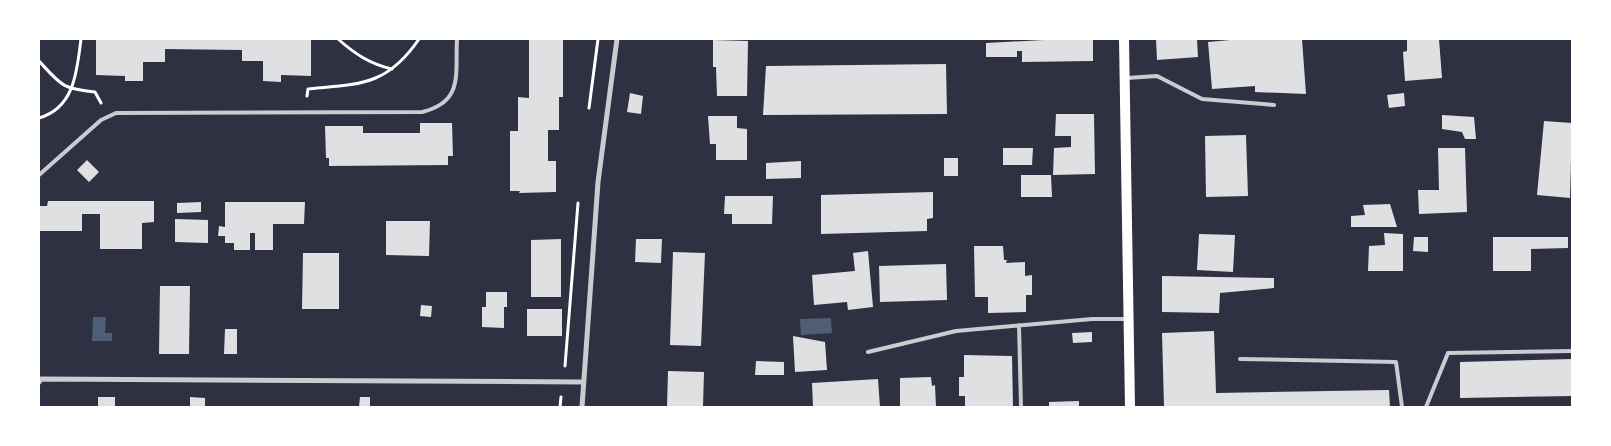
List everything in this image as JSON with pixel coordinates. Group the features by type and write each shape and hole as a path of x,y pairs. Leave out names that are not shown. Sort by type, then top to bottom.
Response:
{"main road":[{"path":"1124,39 1130,407"}],"street":[{"path":"582,407 598,182 617,39"},
{"path":"40,379 584,382"}],"lane":[{"path":"39,175 101,120 116,113 422,112 438,109 451,97 453,91 457,39"},
{"path":"1125,78 1157,76 1202,99 1274,105"},
{"path":"868,352 956,331 1092,319 1129,319"},
{"path":"1019,325 1021,407"},
{"path":"1426,407 1448,354 1572,351"},
{"path":"1240,359 1396,362 1402,407"}],"path":[{"path":"39,118 47,116 58,108 72,90 76,79 81,39"},
{"path":"338,39 353,53 373,65 393,70"},
{"path":"306,112 308,88 360,84 378,78 393,70 419,39"},
{"path":"39,61 62,86 72,90 96,92 108,116"}],"water":[{"path":"93,317 106,317 105,333 112,333 112,341 92,341"},
{"path":"831,318 832,333 801,335 800,319"}],"building":[{"path":"311,39 311,76 281,75 281,82 263,81 263,61 242,61 242,50 165,49 165,62 143,62 143,81 125,81 125,76 96,75 96,40"},
{"path":"529,39 563,39 563,97 559,97 559,130 548,130 548,161 556,161 556,192 519,193 520,191 510,191 510,131 518,131 518,97 529,98"},
{"path":"1093,39 1093,61 1022,62 1022,51 1017,51 1017,57 986,57 986,43"},
{"path":"1156,39 1197,39 1198,57 1157,60"},
{"path":"1241,39 1302,39 1306,94 1255,92 1255,86 1212,89 1208,42"},
{"path":"1407,39 1439,39 1442,78 1405,81 1403,52 1407,51"},
{"path":"713,40 748,41 747,96 717,96 716,67 713,67"},
{"path":"946,64 947,114 763,115 766,66"},
{"path":"630,93 643,96 641,114 627,112"},
{"path":"1404,93 1405,106 1389,108 1387,95"},
{"path":"1056,114 1094,114 1095,174 1053,175 1054,148 1071,147 1071,136 1055,136"},
{"path":"1442,115 1474,117 1476,139 1465,139 1462,132 1442,129"},
{"path":"708,116 737,116 737,128 747,129 747,160 716,160 716,144 710,144"},
{"path":"1544,121 1572,123 1570,198 1537,195"},
{"path":"420,123 452,123 453,156 448,156 448,165 329,166 329,158 326,158 325,126 363,126 363,133 420,133"},
{"path":"1246,135 1248,196 1206,197 1205,136"},
{"path":"1003,148 1033,148 1032,165 1003,165"},
{"path":"1438,148 1465,148 1467,212 1419,214 1418,190 1439,190"},
{"path":"944,158 958,158 958,176 944,176"},
{"path":"87,160 99,172 89,182 77,170"},
{"path":"801,161 801,178 766,179 766,163"},
{"path":"1021,175 1051,175 1052,197 1021,197"},
{"path":"933,192 933,218 927,219 927,231 821,234 821,195"},
{"path":"725,196 773,196 772,224 732,224 732,214 724,214"},
{"path":"48,201 154,201 154,222 142,223 142,249 100,249 100,214 82,214 82,231 39,231 39,206 47,206"},
{"path":"201,202 201,212 177,213 177,203"},
{"path":"225,202 305,202 304,224 273,224 273,250 255,250 255,233 250,233 250,250 234,250 234,243 225,243 225,236 218,236 219,226 225,227"},
{"path":"1390,204 1397,227 1351,227 1351,216 1365,215 1363,205"},
{"path":"175,219 208,220 208,243 175,242"},
{"path":"386,221 430,221 429,256 386,255"},
{"path":"1384,233 1403,234 1403,271 1368,271 1369,246 1385,245"},
{"path":"1199,234 1235,235 1233,272 1197,270"},
{"path":"1414,237 1428,237 1428,252 1413,251"},
{"path":"1493,237 1568,237 1568,248 1531,249 1531,271 1493,271"},
{"path":"561,239 561,297 531,297 531,240"},
{"path":"636,239 662,239 661,263 635,262"},
{"path":"974,246 1003,246 1004,260 1007,260 1006,263 1025,262 1025,276 1032,275 1032,295 1026,295 1026,312 988,313 988,297 975,297"},
{"path":"868,251 873,307 848,310 847,302 814,305 812,275 855,271 853,253"},
{"path":"673,252 705,253 701,346 670,345"},
{"path":"303,253 339,253 339,309 302,309"},
{"path":"946,264 947,300 880,302 879,266"},
{"path":"1162,276 1274,278 1274,288 1220,293 1219,313 1162,312"},
{"path":"160,286 190,286 189,354 159,354"},
{"path":"486,292 507,292 507,307 504,307 504,328 482,327 482,307 486,307"},
{"path":"421,305 432,306 431,317 420,316"},
{"path":"527,309 562,309 562,336 527,336"},
{"path":"225,329 237,329 237,354 224,354"},
{"path":"1214,331 1216,393 1389,390 1390,407 1164,407 1162,333"},
{"path":"1092,332 1092,342 1073,343 1072,333"},
{"path":"793,336 825,342 827,370 795,372"},
{"path":"964,355 1012,356 1013,407 965,407 965,396 959,396 959,377 964,377"},
{"path":"1572,359 1572,396 1460,398 1460,362"},
{"path":"756,361 784,362 784,375 755,375"},
{"path":"668,371 704,372 703,407 667,407"},
{"path":"931,377 932,386 935,385 936,407 900,407 900,378"},
{"path":"878,379 880,407 813,407 812,383"},
{"path":"98,397 115,397 115,407 98,407"},
{"path":"190,397 205,398 205,407 190,407"},
{"path":"360,397 370,397 370,407 359,407"},
{"path":"1079,401 1079,407 1049,407 1049,402"}]}
